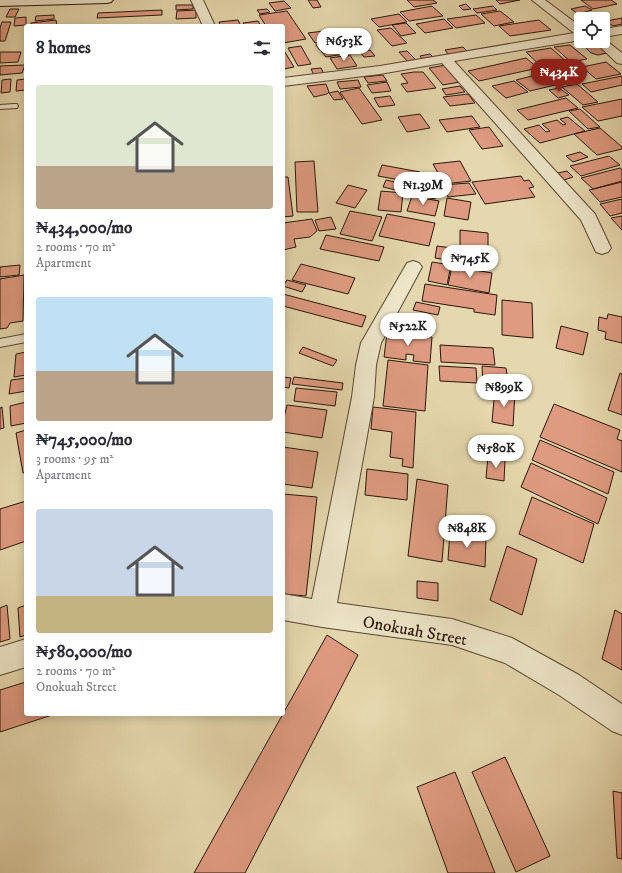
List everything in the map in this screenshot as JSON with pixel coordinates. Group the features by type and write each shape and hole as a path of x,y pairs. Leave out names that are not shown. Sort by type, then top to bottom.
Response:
{"street":[{"path":"0,3 107,0"},
{"path":"197,0 208,24"},
{"path":"538,0 574,28"},
{"path":"610,32 622,30"},
{"path":"285,82 445,60 574,37"},
{"path":"608,48 622,60"},
{"path":"445,60 589,218 602,248"},
{"path":"322,614 363,397 366,365 371,342 413,267"},
{"name":"Onokuah Street","path":"285,607 452,632 512,652 569,685 622,721"},
{"path":"0,661 24,654"}],"lane":[{"path":"0,107 14,106"},
{"path":"0,343 24,338"}],"building":[{"path":"308,0 317,0 321,7 313,8"},
{"path":"407,0 433,0 437,3 414,7"},
{"path":"496,0 520,0 500,4"},
{"path":"581,0 611,0 617,4 593,9"},
{"path":"284,1 291,8 275,11 269,3"},
{"path":"466,4 471,9 463,10 459,6"},
{"path":"176,5 193,5 193,9 176,10"},
{"path":"432,6 443,16 409,21 400,12"},
{"path":"493,6 497,10 477,13 473,9"},
{"path":"585,6 592,10 575,12 571,9"},
{"path":"10,9 19,9 15,17 6,17"},
{"path":"267,9 270,12 260,14 257,10"},
{"path":"162,10 162,15 97,18 98,13"},
{"path":"196,10 196,18 176,19 177,11"},
{"path":"287,11 306,39 285,43 285,24 265,24 259,15"},
{"path":"500,11 514,22 494,26 481,14"},
{"path":"399,14 407,22 379,27 371,19"},
{"path":"54,15 54,19 35,21 36,16"},
{"path":"476,15 485,23 456,28 447,19"},
{"path":"26,17 26,24 14,26 15,18"},
{"path":"622,18 622,24 613,26 610,24 610,20"},
{"path":"444,19 453,28 425,33 416,24"},
{"path":"56,20 57,24 31,24"},
{"path":"238,20 240,24 220,24 219,22"},
{"path":"539,20 551,30 510,36 499,26"},
{"path":"258,21 260,24 244,24 243,23"},
{"path":"2,22 11,22 5,41 0,41 0,28"},
{"path":"406,23 416,33 401,36 392,25"},
{"path":"391,28 407,43 392,46 377,30"},
{"path":"339,29 346,39 315,43 308,33"},
{"path":"346,39 356,52 326,57 316,45"},
{"path":"570,45 587,59 571,62 554,47"},
{"path":"301,46 311,64 298,66 288,48"},
{"path":"463,47 467,51 449,55 445,50"},
{"path":"551,48 577,71 551,76 526,52"},
{"path":"586,48 601,48 607,53 598,55 591,53"},
{"path":"370,50 375,56 364,57 359,51"},
{"path":"407,51 416,60 408,62 399,52"},
{"path":"0,52 21,52 18,62 0,63"},
{"path":"285,52 294,67 285,69"},
{"path":"430,54 434,58 423,60 420,56"},
{"path":"350,55 357,66 337,69 330,58"},
{"path":"526,58 538,68 479,81 468,71"},
{"path":"606,62 621,74 596,79 582,67"},
{"path":"24,65 24,68 22,73 0,75 0,66"},
{"path":"446,65 460,82 443,85 429,68"},
{"path":"321,68 324,74 314,75 311,69"},
{"path":"423,72 436,88 407,92 401,84 408,83 401,74"},
{"path":"540,74 555,85 530,91 516,80"},
{"path":"383,75 387,81 368,83 364,77"},
{"path":"622,76 622,85 591,92 582,84"},
{"path":"559,77 565,82 558,84 552,79"},
{"path":"11,79 10,92 1,93 2,80"},
{"path":"24,79 24,90 16,91 17,80"},
{"path":"358,80 361,87 340,89 337,82"},
{"path":"514,81 528,92 506,98 492,86"},
{"path":"387,82 391,91 372,93 367,85"},
{"path":"326,84 329,92 327,94 314,97 307,86"},
{"path":"577,84 598,102 583,105 562,87"},
{"path":"460,86 465,92 446,95 442,89"},
{"path":"359,88 382,120 362,124 340,92"},
{"path":"559,88 569,95 558,98 549,90"},
{"path":"338,91 343,99 334,100 329,93"},
{"path":"468,94 475,103 450,106 443,97"},
{"path":"390,96 395,105 379,107 374,98"},
{"path":"566,98 578,108 528,120 517,110"},
{"path":"622,99 622,116 598,121 582,107"},
{"path":"580,109 600,127 588,129 569,111"},
{"path":"420,114 430,128 407,132 398,117"},
{"path":"472,116 480,127 447,132 439,120"},
{"path":"568,117 585,131 540,143 524,129 539,125 546,132 550,131 542,124 557,120 563,125 566,124 560,119"},
{"path":"489,127 503,146 482,149 469,130"},
{"path":"600,128 622,147 622,149 597,155 574,134"},
{"path":"580,152 588,157 573,162 566,156"},
{"path":"609,156 620,165 581,176 570,166"},
{"path":"314,161 318,212 297,212 295,162"},
{"path":"460,161 471,181 444,184 433,164"},
{"path":"382,165 420,172 416,183 378,176"},
{"path":"620,168 622,169 622,181 593,189 581,178"},
{"path":"567,171 573,177 564,180 558,173"},
{"path":"521,176 524,181 529,180 534,187 529,188 535,197 485,204 472,182"},
{"path":"285,177 288,177 293,216 285,217"},
{"path":"386,180 438,191 435,199 383,187"},
{"path":"622,182 622,197 600,202 589,190"},
{"path":"469,183 476,194 448,197 442,185"},
{"path":"348,185 367,190 355,208 336,203"},
{"path":"381,191 403,193 401,212 378,210"},
{"path":"412,196 439,201 435,216 407,211"},
{"path":"447,198 471,202 468,220 444,216"},
{"path":"622,199 622,213 610,216 600,204"},
{"path":"350,211 382,217 372,241 340,234"},
{"path":"387,214 435,223 429,246 379,236"},
{"path":"622,216 622,230 611,218"},
{"path":"331,217 336,229 319,231 315,220"},
{"path":"312,219 317,231 310,237 294,239 296,247 285,250 285,223"},
{"path":"460,230 488,233 488,250 460,247"},
{"path":"326,235 384,247 379,261 320,249"},
{"path":"437,246 474,251 473,264 435,258"},
{"path":"432,262 451,265 447,285 428,281"},
{"path":"301,264 355,278 348,294 292,280"},
{"path":"20,265 19,275 0,277 0,267"},
{"path":"452,266 492,273 489,293 448,285"},
{"path":"24,275 23,321 10,323 7,328 0,329 0,279"},
{"path":"287,280 306,285 302,292 285,287"},
{"path":"425,284 497,295 495,315 474,312 474,309 422,301"},
{"path":"285,295 366,316 362,327 285,307"},
{"path":"502,300 532,303 533,338 502,335"},
{"path":"416,302 440,307 438,315 413,310"},
{"path":"608,314 622,317 622,343 605,339 606,332 598,330 599,317 607,319"},
{"path":"561,326 588,333 583,355 556,348"},
{"path":"387,333 432,337 430,363 413,361 414,355 406,354 406,360 384,357"},
{"path":"440,345 493,348 495,365 441,362"},
{"path":"303,347 337,360 333,366 299,353"},
{"path":"24,352 24,375 14,377 16,354"},
{"path":"388,360 428,365 425,411 383,406"},
{"path":"439,366 476,368 477,383 440,381"},
{"path":"482,366 506,368 509,387 483,385"},
{"path":"620,373 622,374 622,415 608,410"},
{"path":"285,377 291,378 289,388 285,387"},
{"path":"294,377 343,383 342,390 292,384"},
{"path":"24,378 24,391 9,394 11,380"},
{"path":"296,388 337,392 335,406 294,401"},
{"path":"495,389 515,393 513,426 492,422"},
{"path":"24,402 24,423 11,426 10,406"},
{"path":"554,404 620,430 617,439 622,441 622,472 540,437"},
{"path":"287,405 327,410 322,438 285,432 285,414"},
{"path":"2,407 4,428 0,429 0,408"},
{"path":"373,407 416,412 413,468 402,466 403,459 390,457 392,432 371,429"},
{"path":"24,431 23,473 16,433"},
{"path":"540,440 614,472 608,494 532,460"},
{"path":"285,447 318,452 312,488 285,484"},
{"path":"488,456 505,460 504,481 486,478"},
{"path":"531,463 607,498 598,524 521,487"},
{"path":"367,469 408,474 407,500 365,495"},
{"path":"417,479 448,485 442,562 408,556"},
{"path":"285,494 317,497 306,596 285,594"},
{"path":"532,497 594,524 583,563 519,534"},
{"path":"24,502 24,542 0,550 0,509"},
{"path":"450,531 486,538 485,567 448,560"},
{"path":"507,546 537,559 522,615 490,600"},
{"path":"417,581 438,583 438,601 417,598"},
{"path":"7,605 10,639 0,642 0,608"},
{"path":"24,606 24,636 20,637 18,608"},
{"path":"615,610 622,614 622,670 602,659"},
{"path":"327,635 358,655 245,873 194,873 282,716 285,716 285,710"},
{"path":"24,683 24,716 49,716 0,732 0,690"},
{"path":"505,757 550,856 516,872 472,772"},
{"path":"455,772 495,873 448,873 417,787"},
{"path":"613,791 622,793 622,859 617,858"}]}
